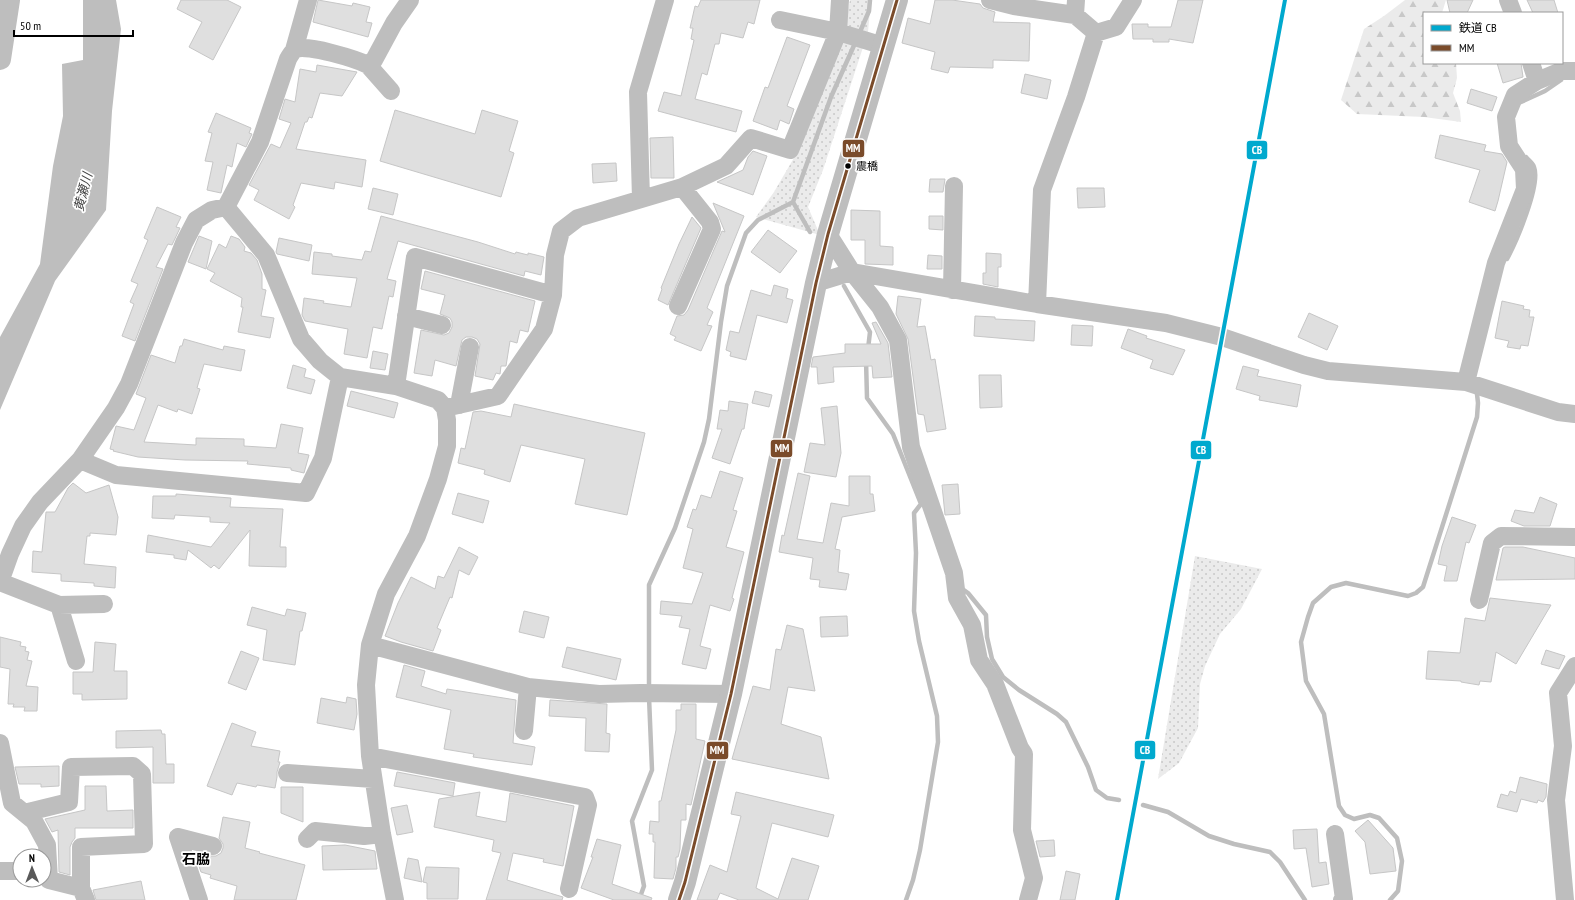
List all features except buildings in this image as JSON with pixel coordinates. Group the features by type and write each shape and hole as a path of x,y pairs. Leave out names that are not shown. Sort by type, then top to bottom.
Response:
{"main road":[{"path":"0,59 9,0"},
{"path":"679,900 685,882 731,694 816,283 876,44 897,0"}],"street":[{"path":"226,207 260,142 288,59 294,50 308,0"},
{"path":"368,65 374,60 394,23 410,0"},
{"path":"641,199 638,92 665,0"},
{"path":"226,207 266,255 301,339 320,361 340,377 396,386 438,400 452,407 498,396 544,329 553,295 555,255 561,231 578,218 682,187 726,166 750,138 790,150 838,32 840,0"},
{"path":"990,0 1014,6 1075,7 1096,33"},
{"path":"1096,33 1116,27 1133,0"},
{"path":"1508,0 1513,12"},
{"path":"780,20 838,32 876,44"},
{"path":"1037,304 1042,190 1076,97 1096,33"},
{"path":"294,50 304,47 358,60 368,65 391,91"},
{"path":"1531,64 1537,81"},
{"path":"1466,382 1496,263 1525,189 1524,168 1509,146 1506,117 1515,95 1537,81 1561,71 1575,71"},
{"path":"952,290 954,186"},
{"path":"678,306 712,229 710,222 682,187"},
{"path":"104,604 59,605 0,582 10,554 23,526 40,502 80,460 116,408 129,384 184,243 196,220 212,210 226,207"},
{"path":"828,234 852,272 880,307 898,340 911,447 955,583 957,598 972,625 979,660 995,684 1020,748 1024,754 1022,830 1034,878 1028,900"},
{"path":"396,386 415,257 553,295"},
{"path":"816,283 852,272 1037,304 1166,323 1222,337 1304,365 1328,371 1466,382 1558,412 1575,414"},
{"path":"406,316 442,326"},
{"path":"395,900 382,834 370,756 366,685 370,645 386,594 417,536 438,479 447,446 447,420 470,347"},
{"path":"80,460 116,475 306,493 323,458 340,377"},
{"path":"1479,600 1492,543 1502,536 1575,537"},
{"path":"59,605 76,661"},
{"path":"370,645 528,687 598,694 731,694"},
{"path":"1565,900 1556,800 1563,746 1558,693 1575,666"},
{"path":"524,731 528,687"},
{"path":"0,743 12,803 34,821 47,845 47,848"},
{"path":"370,756 585,797 588,805 569,889"},
{"path":"24,813 70,802 71,768 132,766 142,774 144,844 82,847 84,894 52,881"},
{"path":"287,773 373,779"},
{"path":"307,839 315,831 364,836 382,834"},
{"path":"1335,834 1344,899 1342,900"},
{"path":"199,900 178,837 213,846"},
{"path":"0,871 12,871"}],"green space":[{"path":"850,0 871,0 868,32 823,170 808,207 820,235 756,217 774,192 798,151 843,32"},
{"path":"1405,0 1446,0 1442,12 1423,12 1423,64 1456,64 1457,78 1453,93 1460,111 1461,122 1424,117 1357,114 1341,100 1364,29"},
{"path":"1195,556 1262,569 1241,609 1220,634 1205,666 1200,684 1198,728 1179,763 1158,779"}],"water":[{"name":"黄瀬川","path":"83,0 116,0 121,29 112,111 106,210 55,281 0,410 0,337 40,264 53,166 63,116 62,64 83,60"}],"waterway":[{"path":"859,34 869,11 870,0"},
{"path":"649,690 649,585 675,528 704,442 709,419 727,286 746,233 758,220 793,202 831,97 856,41"},
{"path":"1521,102 1545,91 1561,80"},
{"path":"1507,259 1516,240 1531,200 1534,187 1534,167 1526,157"},
{"path":"793,202 810,232"},
{"path":"844,286 870,332 868,349"},
{"path":"866,360 867,398 893,434 921,504 914,513 916,553 914,611 919,641 937,716 938,742 920,850 913,880 906,900"},
{"path":"1390,900 1398,891 1402,861 1397,838 1379,818 1370,815 1354,819 1345,815 1339,806 1324,714 1306,681 1301,642 1313,603 1331,587 1346,583 1408,596 1416,593 1423,587 1477,417 1477,394"},
{"path":"961,588 968,593 986,615 987,637 992,659 1003,677 1019,690 1057,714 1066,722 1088,767 1096,790 1107,798 1119,800"},
{"path":"639,900 644,886 632,821 652,770 649,697"},
{"path":"1143,805 1168,812 1209,836 1234,844 1270,852 1280,862 1305,900"}],"rail line":[{"name":"CB","path":"1117,900 1285,0"}],"transit line":[{"name":"MM","path":"679,900 685,882 731,694 816,283 828,234 897,0"}],"place":[{"name":"震橋","path":"848,166"}],"district":[{"name":"石脇","path":"196,859"}]}
